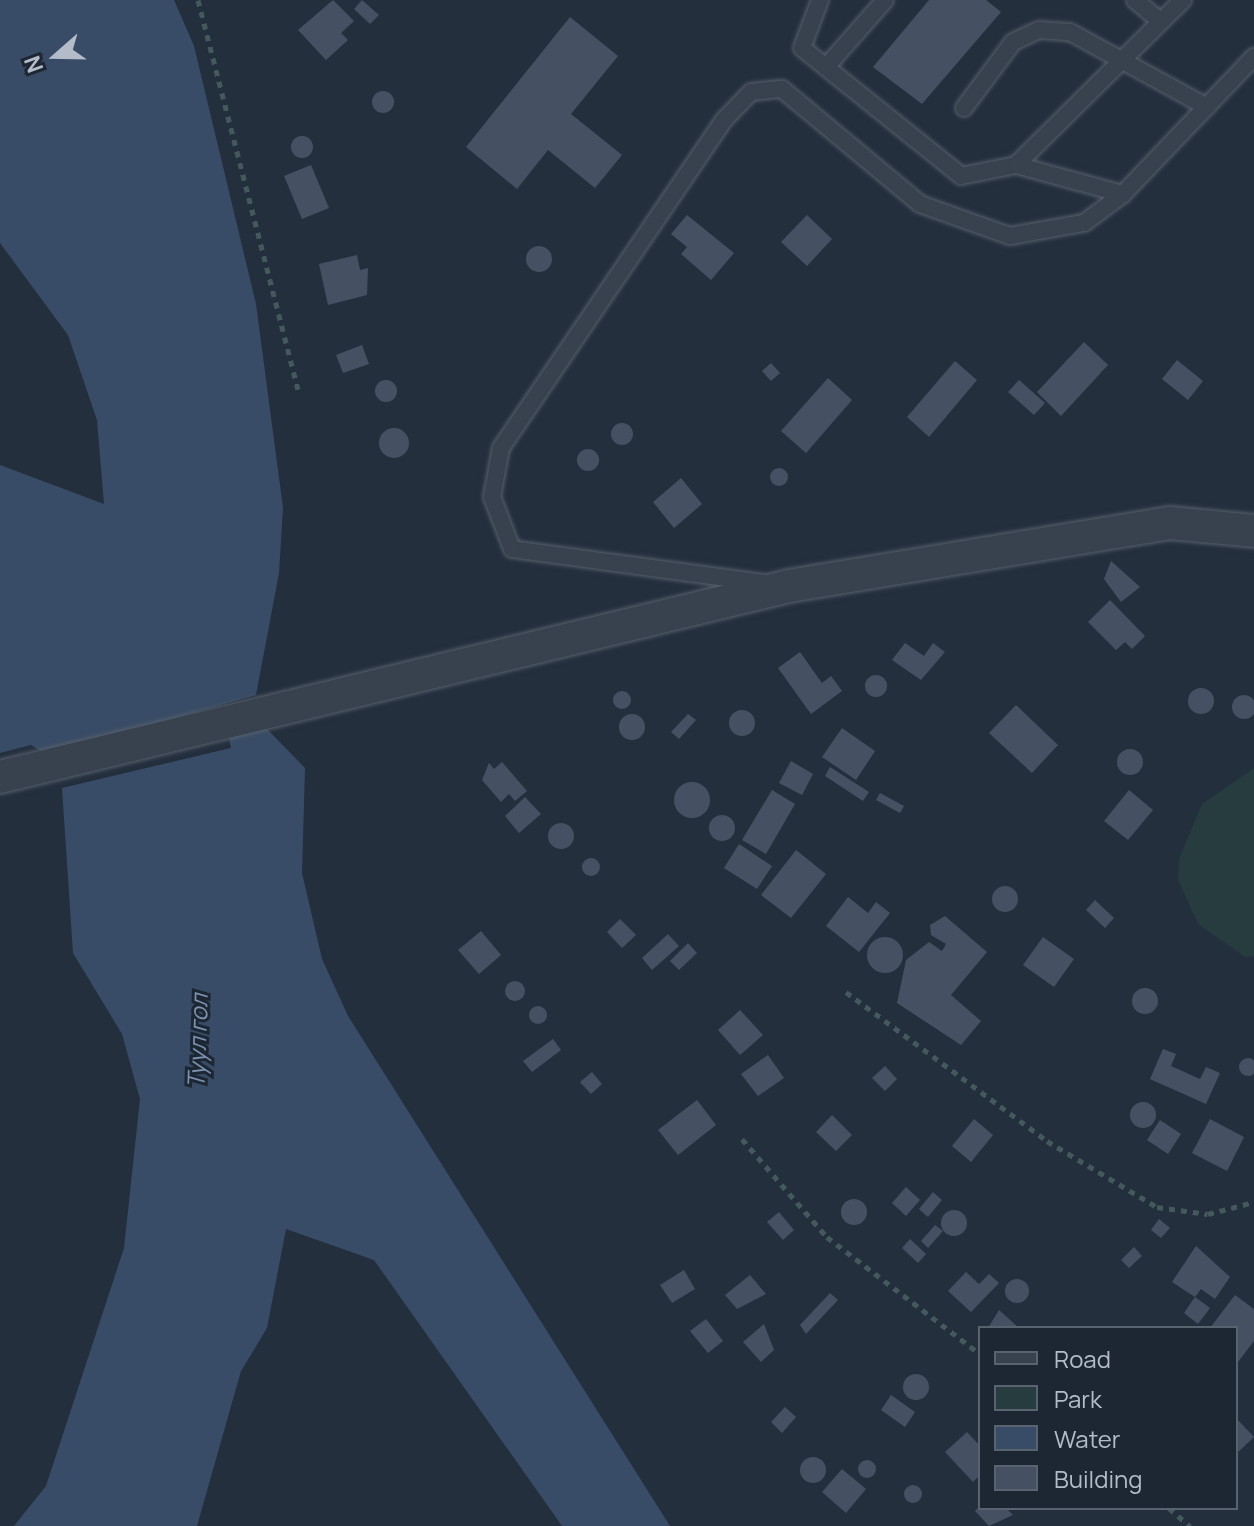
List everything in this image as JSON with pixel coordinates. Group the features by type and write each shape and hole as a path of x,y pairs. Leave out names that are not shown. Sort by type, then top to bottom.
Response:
{"street":[{"path":"0,777 789,586 1170,523 1254,531"}],"lane":[{"path":"820,0 802,48 961,176 1016,165 1123,194"},
{"path":"826,67 885,0"},
{"path":"1135,0 1159,20"},
{"path":"1016,165 1159,20 1183,0"},
{"path":"964,108 1013,42 1039,30 1070,32 1207,107"},
{"path":"789,586 512,549 492,497 501,448 723,121 751,92 782,89 920,204 1010,236 1084,223 1123,194 1254,57"}],"path":[{"path":"198,0 298,389"},
{"path":"846,992 1047,1141 1157,1207 1208,1214 1254,1202"},
{"path":"742,1139 827,1237 978,1352"},
{"path":"1171,1510 1190,1526"}],"green space":[{"path":"1254,768 1254,956 1245,957 1198,924 1178,880 1179,859 1202,804"}],"water":[{"path":"0,0 174,0 194,46 256,304 283,508 279,573 256,695 46,754 31,745 0,753 0,465 104,504 97,420 68,335 0,243"},
{"name":"Туул гол","path":"267,729 305,768 302,873 322,959 348,1016 670,1526 562,1526 374,1260 286,1229 267,1328 241,1371 197,1526 14,1526 46,1486 124,1248 140,1099 122,1034 73,953 62,788 231,748 227,730"}],"building":[{"path":"333,0 354,21 341,33 348,40 326,60 298,30"},
{"path":"362,0 379,15 370,24 354,9"},
{"path":"929,0 986,0 1001,12 922,104 873,67"},
{"path":"570,17 618,56 571,114 622,155 595,188 548,150 517,189 466,147"},
{"path":"383,91 391,94 394,102 391,110 383,113 375,110 372,102 375,94"},
{"path":"302,136 310,139 313,147 310,155 302,158 294,155 291,147 294,139"},
{"path":"311,165 329,208 302,219 284,176"},
{"path":"687,215 734,253 711,280 681,254 687,247 671,234"},
{"path":"807,215 832,239 807,266 781,242"},
{"path":"539,246 548,250 552,259 548,268 539,272 530,268 526,259 530,250"},
{"path":"357,255 360,270 368,268 367,295 328,305 319,264"},
{"path":"1084,342 1108,365 1061,416 1037,392"},
{"path":"362,345 369,364 343,373 336,355"},
{"path":"1177,360 1203,381 1188,400 1162,379"},
{"path":"955,361 977,380 929,437 907,417"},
{"path":"771,363 780,373 771,381 762,371"},
{"path":"828,378 852,400 806,453 781,431"},
{"path":"386,380 394,383 397,391 394,399 386,402 378,399 375,391 378,383"},
{"path":"1019,380 1045,403 1034,415 1008,392"},
{"path":"622,423 630,426 633,434 630,442 622,445 614,442 611,434 614,426"},
{"path":"394,428 400,429 408,437 408,449 400,457 394,458 388,457 380,449 379,443 380,437 388,429"},
{"path":"588,449 596,452 599,460 596,468 588,471 580,468 577,460 580,452"},
{"path":"775,468 783,468 788,477 786,484 775,486 770,481 770,473"},
{"path":"681,478 702,504 674,528 653,502"},
{"path":"1111,561 1140,587 1121,602 1104,579"},
{"path":"1110,600 1145,636 1132,649 1125,642 1116,650 1088,622"},
{"path":"905,643 924,656 933,643 945,652 921,680 892,660"},
{"path":"800,652 822,683 831,676 842,691 811,714 778,668"},
{"path":"876,675 884,678 887,686 884,694 876,697 868,694 865,686 868,678"},
{"path":"1201,688 1210,692 1214,701 1210,710 1201,714 1192,710 1188,701 1192,692"},
{"path":"618,691 626,691 631,700 629,707 618,709 613,704 613,696"},
{"path":"1244,695 1253,698 1253,716 1244,719 1235,716 1232,707 1235,698"},
{"path":"1016,705 1058,745 1032,773 989,733"},
{"path":"742,710 751,714 755,723 751,732 742,736 733,732 729,723 733,714"},
{"path":"632,714 641,718 645,727 641,736 632,740 623,736 619,727 623,718"},
{"path":"688,714 696,720 679,739 671,732"},
{"path":"842,728 875,751 856,780 822,757"},
{"path":"1130,749 1139,753 1143,762 1139,771 1130,775 1121,771 1117,762 1121,753"},
{"path":"791,761 813,774 802,795 779,783"},
{"path":"502,762 527,791 515,801 509,794 501,802 482,780 489,763 494,769"},
{"path":"830,767 869,792 863,801 825,776"},
{"path":"692,782 705,787 710,800 705,813 692,818 679,813 674,800 679,787"},
{"path":"772,790 795,804 766,854 742,840"},
{"path":"1129,790 1153,810 1128,840 1104,821"},
{"path":"880,793 904,806 900,813 876,800"},
{"path":"525,797 541,814 519,833 505,816"},
{"path":"722,815 731,819 735,828 731,837 722,841 713,837 709,828 713,819"},
{"path":"561,823 570,827 574,836 570,845 561,849 552,845 548,836 552,827"},
{"path":"739,844 772,866 757,889 724,868"},
{"path":"796,850 826,874 791,918 761,895"},
{"path":"591,858 600,867 591,876 582,867"},
{"path":"1005,886 1014,890 1018,899 1014,908 1005,912 996,908 992,899 996,890"},
{"path":"848,897 868,913 876,902 890,913 859,952 826,926"},
{"path":"1095,900 1114,918 1105,928 1086,910"},
{"path":"945,916 987,952 951,995 981,1021 961,1045 897,1003 906,960 929,942 942,951 946,944 931,935 930,925"},
{"path":"620,919 636,935 622,948 607,932"},
{"path":"481,931 501,955 479,974 458,950"},
{"path":"668,934 679,946 652,970 642,958"},
{"path":"885,937 898,942 903,955 898,968 885,973 872,968 867,955 872,942"},
{"path":"1043,937 1074,959 1054,987 1023,965"},
{"path":"688,943 697,953 679,970 670,961"},
{"path":"515,981 522,984 525,991 522,998 515,1001 508,998 505,991 508,984"},
{"path":"1145,988 1154,992 1158,1001 1154,1010 1145,1014 1136,1010 1132,1001 1136,992"},
{"path":"538,1006 547,1015 538,1024 529,1015"},
{"path":"740,1010 763,1035 740,1055 718,1030"},
{"path":"553,1039 561,1050 532,1072 523,1061"},
{"path":"1163,1049 1176,1054 1171,1066 1200,1079 1206,1067 1220,1073 1206,1104 1150,1079"},
{"path":"768,1055 784,1078 758,1096 741,1074"},
{"path":"1244,1058 1255,1060 1255,1074 1244,1076 1239,1071 1239,1063"},
{"path":"885,1066 897,1079 885,1091 872,1078"},
{"path":"592,1072 602,1084 591,1094 580,1082"},
{"path":"697,1100 716,1125 678,1155 658,1130"},
{"path":"1143,1102 1152,1106 1156,1115 1152,1124 1143,1128 1134,1124 1130,1115 1134,1106"},
{"path":"832,1115 852,1135 836,1151 816,1132"},
{"path":"974,1119 993,1135 971,1162 952,1146"},
{"path":"1210,1119 1244,1137 1227,1171 1192,1153"},
{"path":"1160,1120 1181,1134 1168,1154 1147,1140"},
{"path":"906,1187 920,1200 906,1216 892,1203"},
{"path":"933,1192 942,1200 928,1217 919,1209"},
{"path":"854,1199 863,1203 867,1212 863,1221 854,1225 845,1221 841,1212 845,1203"},
{"path":"954,1210 963,1214 967,1223 963,1232 954,1236 945,1232 941,1223 945,1214"},
{"path":"779,1212 794,1230 783,1240 767,1222"},
{"path":"1159,1219 1170,1228 1161,1238 1151,1230"},
{"path":"935,1225 943,1231 928,1248 921,1241"},
{"path":"910,1239 926,1254 918,1263 902,1248"},
{"path":"1196,1246 1230,1277 1215,1299 1201,1289 1195,1297 1172,1282"},
{"path":"1134,1247 1142,1256 1129,1268 1121,1260"},
{"path":"684,1270 695,1289 672,1303 660,1285"},
{"path":"966,1272 979,1284 989,1274 999,1283 971,1312 948,1291"},
{"path":"750,1275 766,1294 737,1309 725,1295"},
{"path":"1017,1279 1025,1283 1029,1291 1025,1299 1017,1303 1009,1299 1005,1291 1009,1283"},
{"path":"830,1293 838,1300 806,1334 800,1325"},
{"path":"1235,1295 1254,1309 1254,1341 1238,1362 1238,1326 1212,1326"},
{"path":"1195,1297 1210,1308 1198,1324 1184,1313"},
{"path":"999,1310 1017,1326 989,1326"},
{"path":"706,1319 723,1341 708,1353 690,1331"},
{"path":"764,1324 774,1350 761,1362 743,1342"},
{"path":"916,1374 925,1378 929,1387 925,1396 916,1400 907,1396 903,1387 907,1378"},
{"path":"891,1395 915,1412 905,1427 881,1410"},
{"path":"785,1407 796,1417 782,1433 771,1422"},
{"path":"1238,1420 1254,1437 1238,1452"},
{"path":"967,1432 978,1444 978,1477 973,1482 945,1452"},
{"path":"813,1457 822,1461 826,1470 822,1479 813,1483 804,1479 800,1470 804,1461"},
{"path":"867,1460 876,1469 867,1478 858,1469"},
{"path":"842,1469 866,1489 846,1513 822,1492"},
{"path":"913,1485 922,1494 913,1503 904,1494"},
{"path":"978,1508 1008,1510 1013,1515 989,1526 975,1511"}]}
